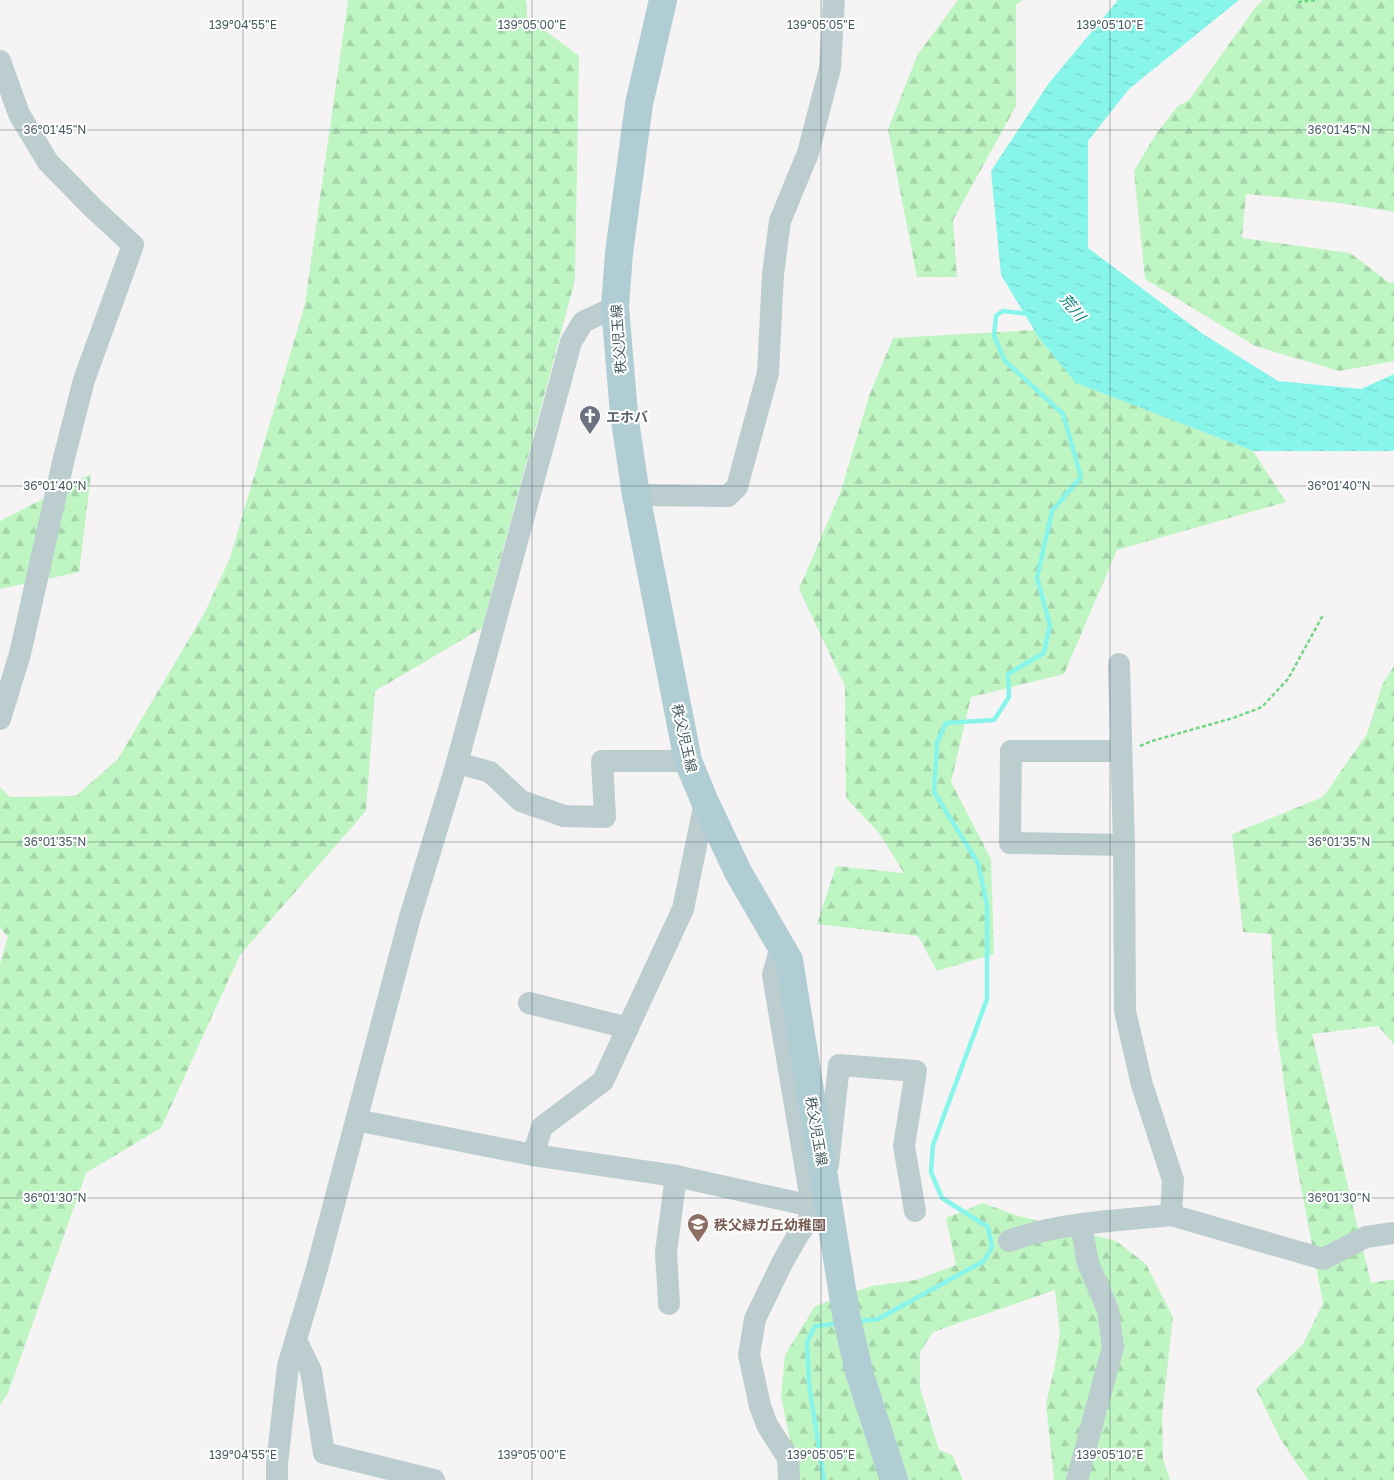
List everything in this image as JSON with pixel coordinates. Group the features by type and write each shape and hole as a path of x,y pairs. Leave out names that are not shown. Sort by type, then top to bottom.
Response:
{"main road":[{"name":"秩父児玉線","path":"663,0 639,104 619,253 615,307 624,414 636,495 688,761 738,872 789,960 848,1320 860,1375 894,1480"}],"street":[{"path":"636,495 728,496 737,487 768,373 773,274 780,221 808,153 830,68 834,0"},
{"path":"0,61 19,114 48,162 133,245 84,380 64,458 20,654 0,719"},
{"path":"277,1480 277,1464 288,1366 316,1272 410,917 457,763 571,342 583,322 615,307"},
{"path":"1119,664 1124,845 1125,1011 1142,1085 1173,1180 1171,1215"},
{"path":"1122,761 1011,751 1010,843 1124,845"},
{"path":"457,763 490,772 521,801 564,816 605,817 602,761 688,761"},
{"path":"533,1156 542,1127 604,1081 684,909 705,802"},
{"path":"781,946 773,975 812,1206 809,1220 782,1263 755,1319 749,1355 760,1406 767,1425 788,1458 789,1480"},
{"path":"529,1003 628,1028"},
{"path":"826,1183 839,1065 916,1071 904,1146 915,1211"},
{"path":"356,1120 533,1156 676,1176 812,1206"},
{"path":"669,1304 666,1252 676,1176"},
{"path":"1010,1241 1030,1234 1081,1225 1171,1215 1323,1259 1366,1237 1394,1233"},
{"path":"1077,1480 1113,1347 1108,1310 1088,1263 1081,1225"},
{"path":"296,1340 311,1371 324,1453 434,1480"}],"path":[{"path":"1298,2 1318,0"},
{"path":"1122,761 1135,748 1152,741 1233,718 1262,707 1288,679 1323,616"}],"green space":[{"path":"348,0 526,0 527,17 579,56 575,280 482,628 375,691 366,811 240,955 161,1128 86,1173 8,1393 0,1405 0,964 8,937 0,928 0,787 10,797 76,796 118,759 205,612 230,558 305,304"},
{"path":"958,0 1023,0 1016,5 1016,106 953,220 957,277 917,277 888,129 918,54"},
{"path":"1263,0 1394,0 1394,212 1339,203 1246,194 1242,238 1350,253 1390,283 1394,282 1394,361 1339,371 1255,346 1145,279 1134,171 1156,134 1178,106 1189,100 1255,8"},
{"path":"1034,330 1077,383 1253,451 1286,502 1117,550 1064,674 971,697 951,782 991,859 994,954 937,971 918,936 817,924 836,866 904,873 879,833 846,798 845,686 799,589 841,491 869,396 893,338"},
{"path":"91,474 79,572 0,589 0,521"},
{"path":"1394,666 1394,1044 1378,1026 1312,1034 1371,1283 1394,1279 1394,1480 1308,1480 1281,1440 1256,1389 1303,1344 1323,1303 1293,1145 1276,1027 1271,934 1243,932 1232,834 1323,797 1367,734 1383,683"},
{"path":"983,1203 1015,1215 1116,1241 1146,1264 1173,1317 1162,1416 1163,1459 1170,1480 1054,1480 1046,1404 1060,1333 1055,1290 933,1332 920,1352 920,1388 939,1450 952,1455 963,1480 798,1480 781,1396 785,1355 815,1306 872,1286 916,1280 956,1265 946,1218"}],"water":[{"name":"荒川","path":"1118,0 1239,0 1129,89 1088,141 1088,248 1203,334 1278,381 1361,389 1394,374 1394,451 1253,451 1076,383 1039,338 1001,275 991,171 1049,83"}],"waterway":[{"path":"862,1321 878,1319 984,1261 992,1247 988,1227 942,1198 931,1172 933,1145 987,999 987,905 978,863 934,792 937,743 946,723 994,720 1009,697 1008,674 1044,653 1050,625 1037,578 1052,511 1081,477 1063,414 1005,361 994,336 996,316 1003,311 1028,314"},
{"path":"824,1480 809,1384 807,1342 815,1326 834,1324"}],"place":[{"name":"エホバ","path":"590,435"},
{"name":"秩父緑ガ丘幼稚園","path":"698,1243"}]}
